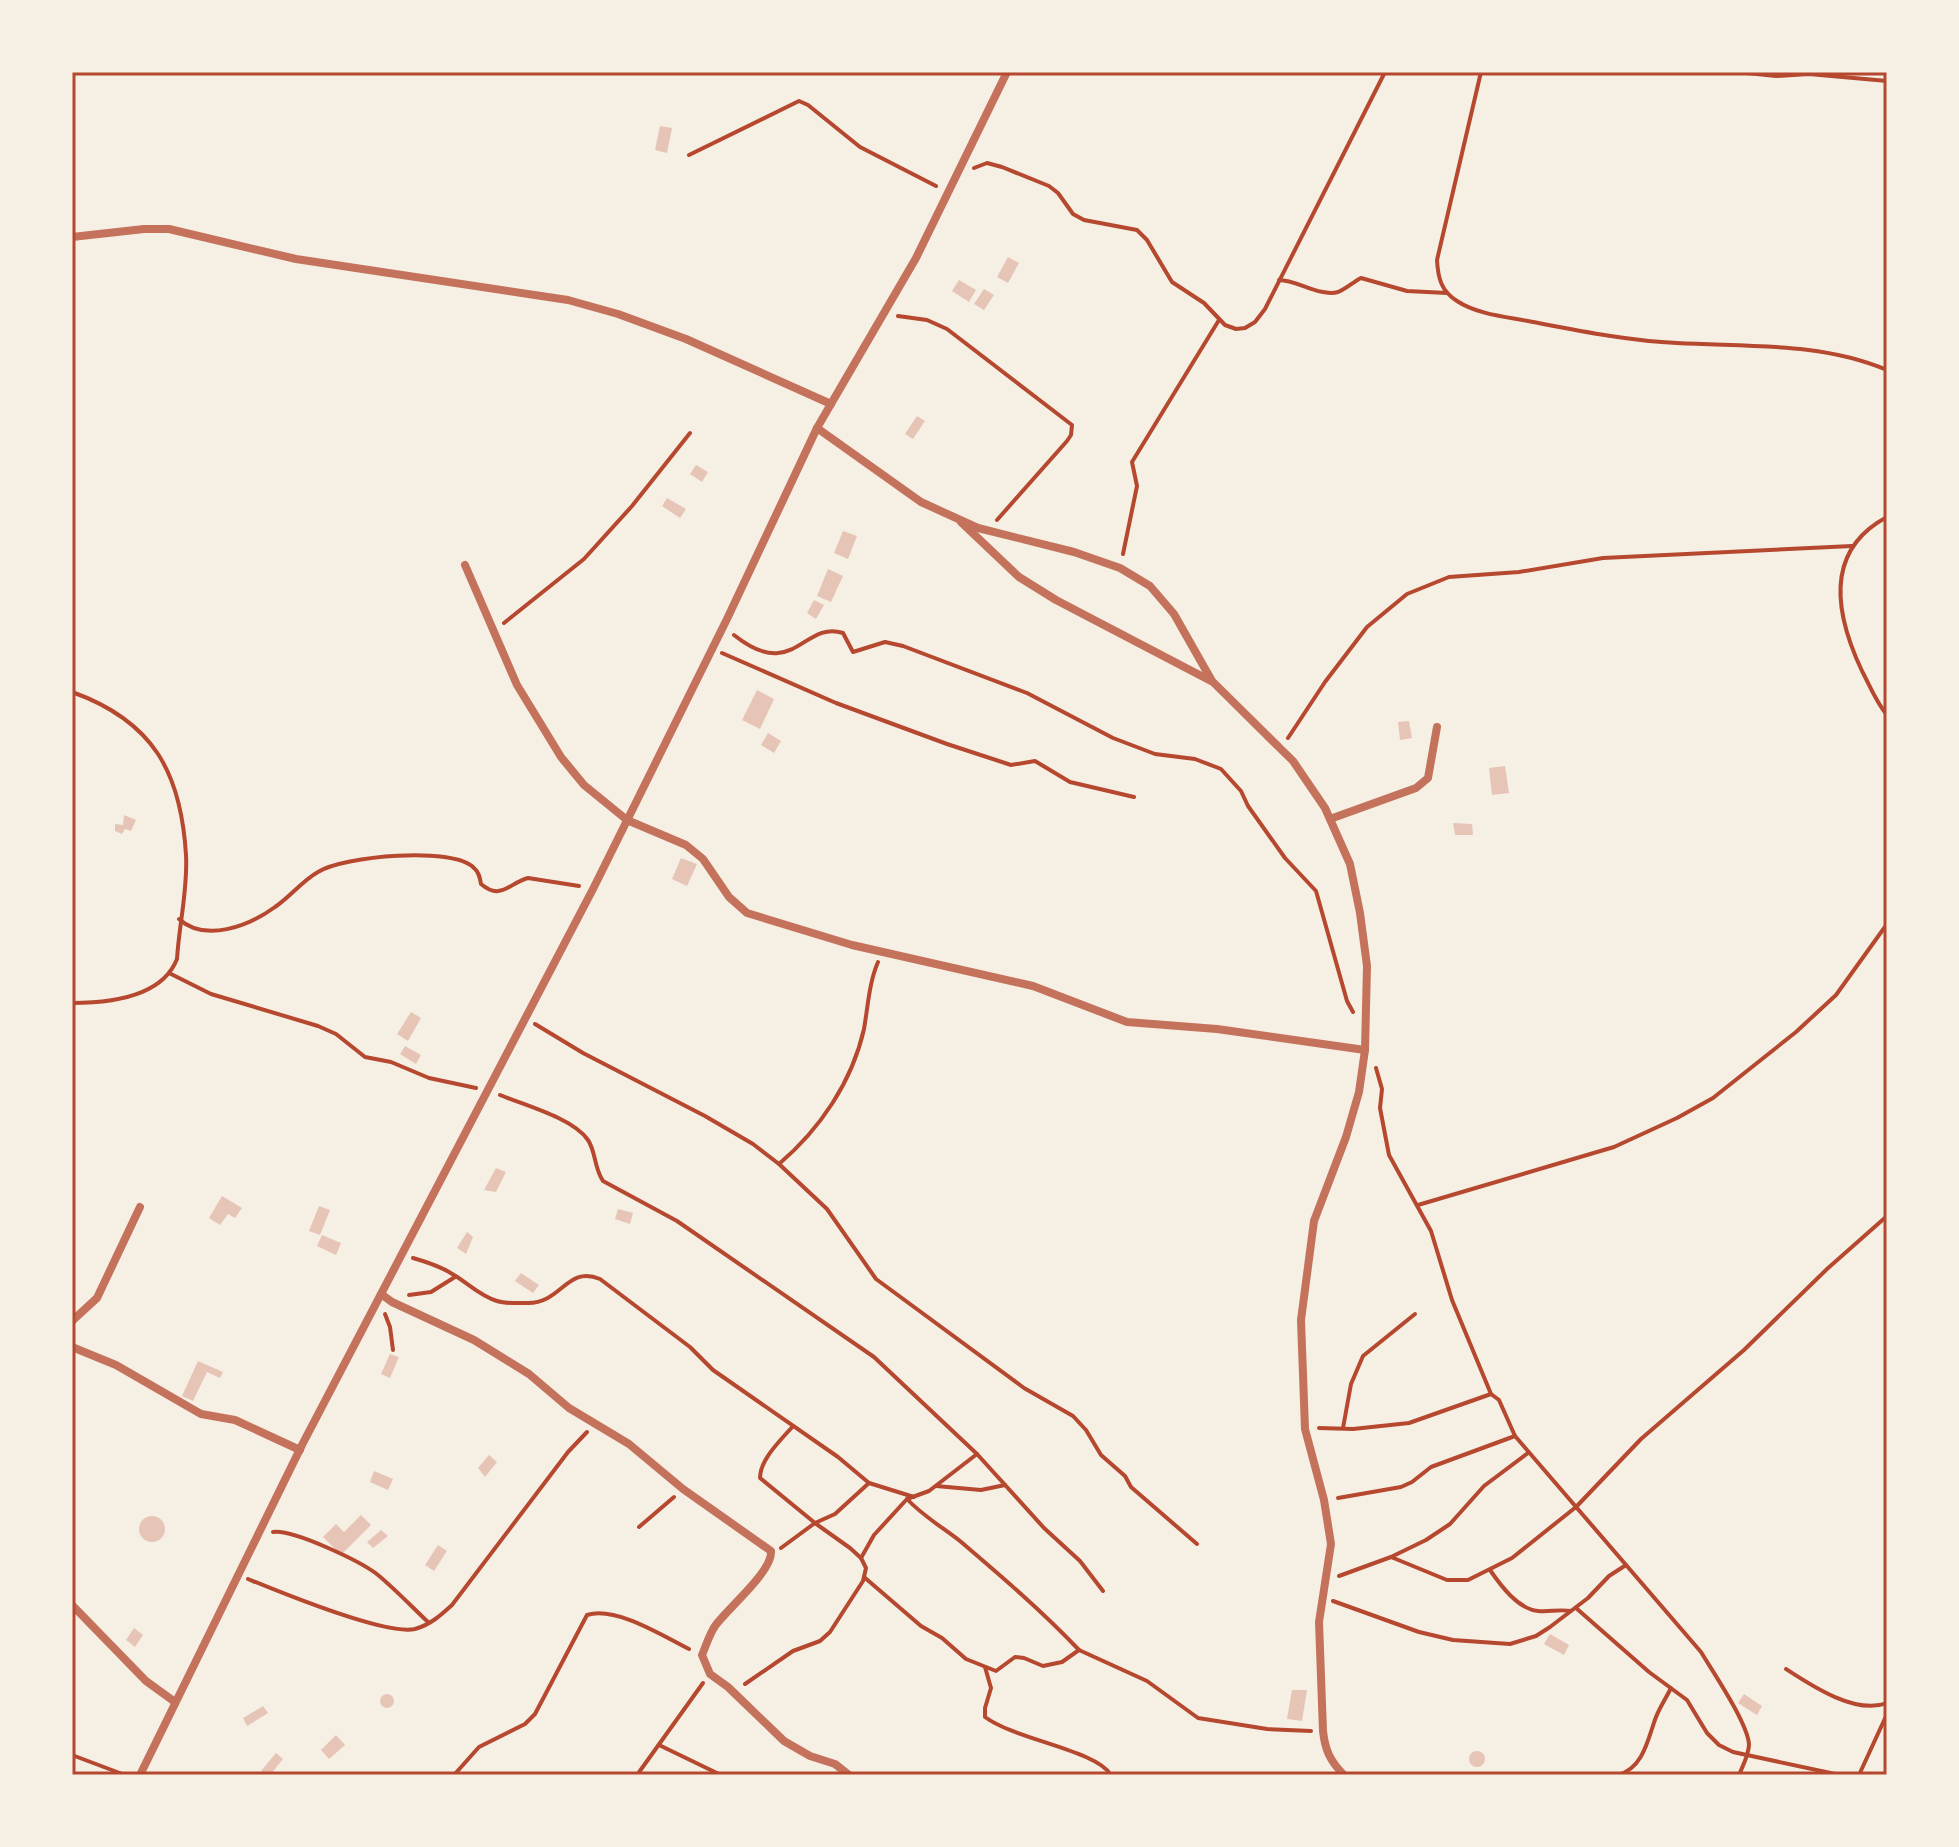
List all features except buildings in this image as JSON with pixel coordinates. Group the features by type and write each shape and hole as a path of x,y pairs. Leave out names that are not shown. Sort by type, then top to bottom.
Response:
{"street":[{"path":"140,1775 300,1450 593,889 727,619 817,428 884,316 957,177 1007,72"},
{"path":"72,237 169,229 296,259 568,300 686,339 831,404"},
{"path":"817,428 921,502 988,530 1074,552 1120,568 1150,586 1174,614 1212,681 1293,761 1330,819 1350,864 1367,966 1365,1050 1359,1092 1346,1137 1314,1221 1301,1320 1305,1429 1324,1500 1331,1544 1319,1622 1324,1748 1332,1763 1344,1775"},
{"path":"958,519 1019,577 1212,681"},
{"path":"465,565 517,685 561,757 584,785 627,820 686,845 703,859 729,897 747,913 785,927 882,952 1033,986 1127,1022 1217,1029 1365,1050"},
{"path":"1330,819 1416,788 1428,778 1437,727"},
{"path":"72,1321 90,1306 104,1286 140,1207"},
{"path":"382,1297 496,1353 529,1374 569,1408 629,1444 683,1489 773,1553 755,1581 715,1627 702,1655 710,1674 728,1687 784,1741 810,1756 835,1764 849,1775"},
{"path":"72,1347 116,1365 201,1414 235,1420 300,1450"},
{"path":"72,1605 146,1681 175,1702"}],"path":[{"path":"957,177 982,164 1002,167 1049,186 1073,214 1084,220 1137,230 1147,240 1172,282 1204,303 1219,320 1236,329 1245,328 1255,322 1265,309 1385,72"},
{"path":"1481,72 1437,260 1438,279 1447,293 1473,310 1560,327 1673,343 1779,346 1830,352 1887,370"},
{"path":"1737,72 1887,81"},
{"path":"689,155 799,101 860,147 949,192"},
{"path":"1279,280 1298,282 1328,293 1341,291 1361,278 1407,291 1447,293"},
{"path":"884,316 927,320 947,329 1072,425 1067,441 988,530"},
{"path":"1120,568 1137,486 1132,462 1219,320"},
{"path":"493,632 584,559 632,506 690,433"},
{"path":"1887,517 1852,546 1841,576 1840,606 1854,654 1879,706 1887,715"},
{"path":"1280,750 1325,682 1367,627 1407,594 1449,577 1519,572 1603,558 1852,546"},
{"path":"727,619 734,634 769,653 785,654 822,632 833,631 843,633 853,652 885,642 903,646 1027,693 1113,738 1155,754 1195,759 1221,769 1241,791 1285,858 1316,891 1347,1001 1365,1036"},
{"path":"712,648 836,703 926,737 1007,765 1039,762 1070,782 1134,797"},
{"path":"72,692 104,704 132,725 159,753 179,796 186,857 177,959 171,974 143,992 116,1000 72,1003"},
{"path":"179,919 190,929 202,932 220,931 248,922 273,909 318,871 351,859 451,858 472,865 479,874 481,884 497,893 528,878 593,889"},
{"path":"1418,1205 1614,1147 1713,1098 1796,1032 1836,995 1887,924"},
{"path":"779,1164 822,1121 848,1072 861,1038 872,978 882,952"},
{"path":"171,974 211,994 318,1026 336,1034 365,1057 391,1062 429,1078 489,1090 560,1119 582,1133 589,1141 597,1172 603,1181 677,1221 874,1357 977,1454 1044,1528 1080,1561 1103,1591"},
{"path":"527,1016 531,1022 583,1053 753,1144 779,1164 827,1209 876,1279 1024,1388 1073,1416 1101,1455 1125,1476 1131,1487 1197,1544"},
{"path":"1365,1050 1377,1069 1382,1089 1380,1108 1389,1155 1431,1231 1452,1300 1491,1394 1499,1400 1515,1436 1528,1453 1701,1652 1749,1741 1748,1755 1739,1775"},
{"path":"1391,1557 1447,1580 1468,1580 1490,1570 1541,1537 1576,1507 1641,1439 1744,1350 1887,1216"},
{"path":"401,1255 435,1265 484,1295 507,1303 547,1300 556,1296 576,1276 589,1274 600,1279 690,1347 713,1370 838,1457 869,1483 914,1497"},
{"path":"393,1350 382,1297 431,1292 456,1276"},
{"path":"1343,1428 1351,1384 1363,1356 1415,1314"},
{"path":"1305,1429 1409,1423 1491,1394"},
{"path":"238,1575 341,1614 388,1627 414,1629 429,1623 452,1605 568,1452 595,1424"},
{"path":"728,1687 746,1684 793,1651 820,1641 830,1632 864,1577 866,1568 861,1558 760,1478 759,1472 764,1463 793,1426"},
{"path":"1324,1500 1401,1487 1431,1467 1515,1436"},
{"path":"1325,1580 1391,1557 1426,1540 1450,1524 1484,1486 1528,1453"},
{"path":"861,1558 874,1535 907,1499 936,1486 977,1454"},
{"path":"773,1553 815,1523 835,1514 869,1483"},
{"path":"936,1486 981,1490 1005,1485"},
{"path":"639,1527 683,1489"},
{"path":"907,1499 1049,1618 1079,1650 1147,1681 1198,1718 1267,1729 1323,1731"},
{"path":"256,1538 280,1531 297,1535 363,1565 429,1623"},
{"path":"1321,1596 1419,1632 1453,1640 1510,1644 1536,1636 1574,1610 1609,1576 1626,1565"},
{"path":"1490,1570 1511,1595 1528,1608 1574,1610 1687,1700 1707,1733 1719,1745 1748,1755 1840,1775"},
{"path":"864,1577 921,1626 942,1638 966,1659 996,1671 1015,1657 1043,1666 1062,1662 1079,1650"},
{"path":"454,1775 479,1747 525,1724 535,1714 587,1615 598,1611 616,1615 702,1655"},
{"path":"985,1667 991,1688 985,1717 1026,1738 1069,1750 1097,1762 1107,1767 1111,1775"},
{"path":"1786,1669 1804,1681 1847,1700 1878,1706 1887,1703"},
{"path":"637,1775 710,1674"},
{"path":"1618,1775 1637,1762 1671,1688"},
{"path":"1859,1775 1887,1714"},
{"path":"659,1745 721,1775"},
{"path":"72,1755 125,1775"}]}
